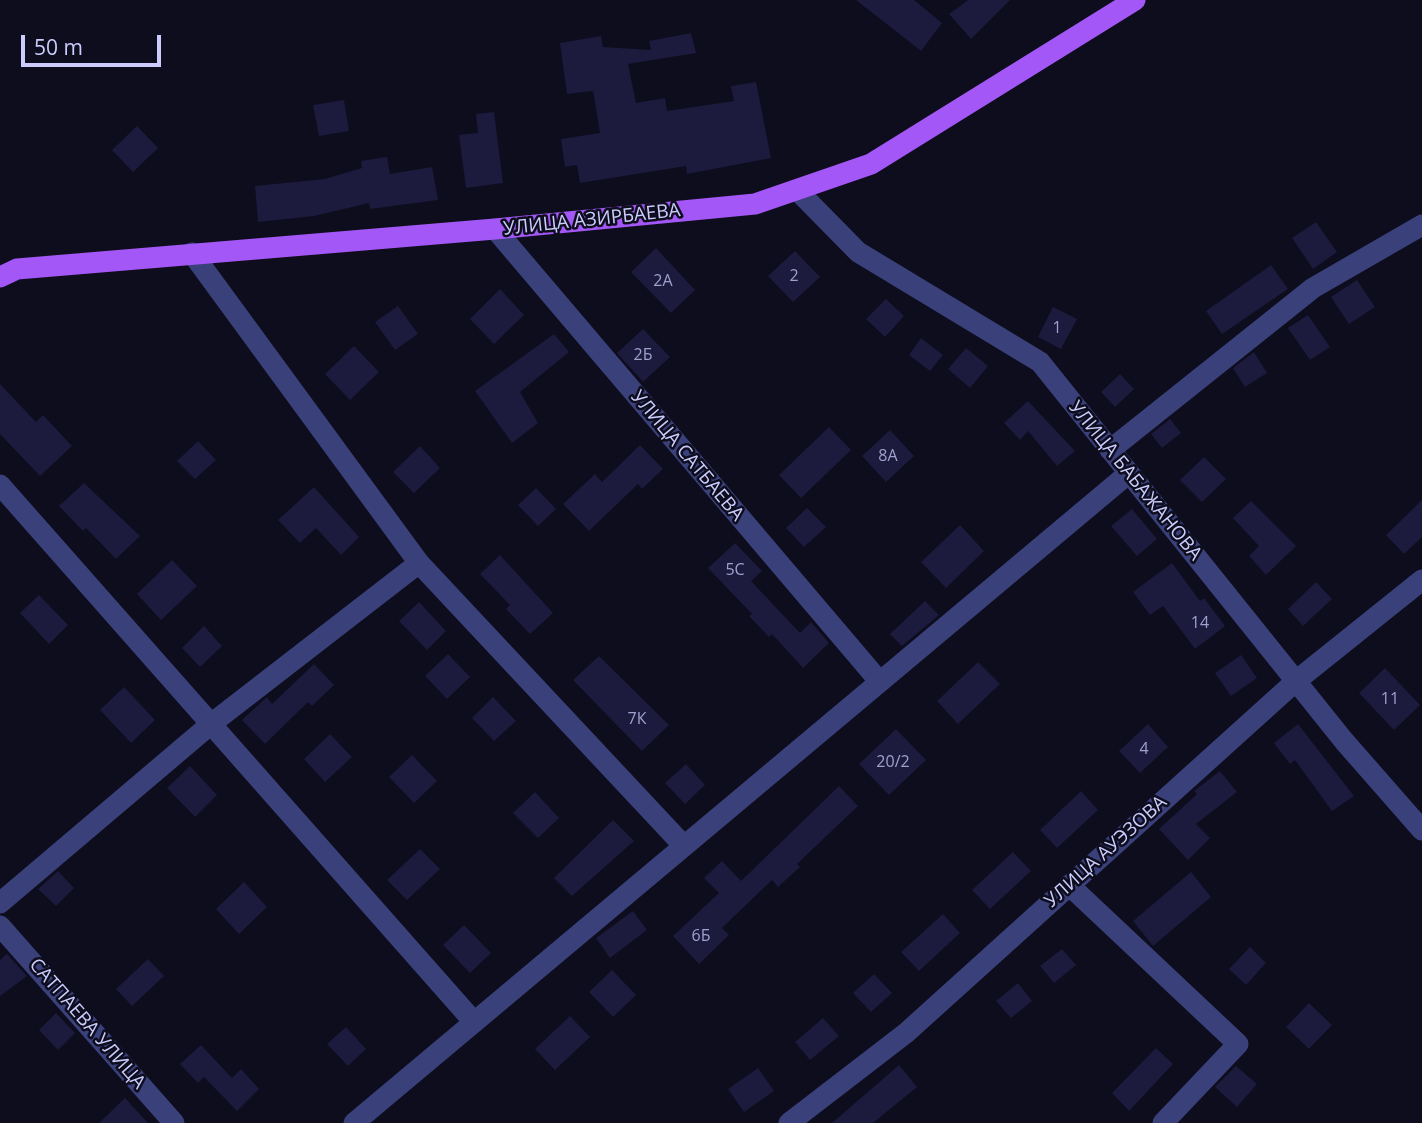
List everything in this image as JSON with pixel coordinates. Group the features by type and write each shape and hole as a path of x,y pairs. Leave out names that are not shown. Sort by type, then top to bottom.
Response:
{"main road":[{"name":"УЛИЦА АЗИРБАЕВА","path":"0,277 17,269 755,204 871,164 1135,0"}],"street":[{"name":"УЛИЦА БАБАЖАНОВА","path":"797,190 858,252 1040,362 1296,681 1422,830"},
{"path":"1110,450 1314,288 1422,225"},
{"name":"УЛИЦА САТБАЕВА","path":"495,229 880,682"},
{"path":"192,253 419,563 684,846"},
{"path":"354,1123 1129,473"},
{"path":"0,485 474,1023"},
{"path":"0,903 211,724 419,563"},
{"name":"УЛИЦА АУЭЗОВА","path":"789,1123 906,1033 1296,681 1422,580"},
{"path":"1069,885 1238,1044 1163,1123"},
{"name":"САТПАЕВА УЛИЦА","path":"0,926 174,1123"}],"building":[{"path":"856,0 914,0 942,23 921,51"},
{"path":"968,0 1010,0 971,39 949,14"},
{"path":"691,33 696,53 628,64 636,103 665,98 667,111 734,101 731,86 756,82 771,158 687,174 686,166 580,183 577,165 565,167 561,139 600,133 593,91 567,94 560,43 601,36 603,47 651,50 649,41"},
{"path":"344,100 349,131 319,136 313,105"},
{"path":"494,112 503,183 466,188 459,135 478,133 476,114"},
{"path":"137,126 158,148 133,172 112,150"},
{"path":"387,157 390,174 432,167 438,200 370,209 369,203 314,216 258,222 255,186 325,179 362,168 361,161"},
{"path":"1316,222 1337,252 1313,269 1292,238"},
{"path":"656,248 695,290 671,313 631,272"},
{"path":"795,251 820,277 793,302 768,276"},
{"path":"1271,265 1288,289 1222,334 1206,311"},
{"path":"1357,280 1375,307 1349,324 1331,297"},
{"path":"500,289 524,315 494,344 470,319"},
{"path":"886,299 904,316 885,337 866,319"},
{"path":"398,306 418,334 395,350 375,322"},
{"path":"1053,307 1077,319 1061,349 1038,337"},
{"path":"1308,315 1330,347 1310,360 1288,328"},
{"path":"643,329 670,357 643,382 617,353"},
{"path":"554,334 569,352 520,392 538,423 512,443 475,391"},
{"path":"921,338 943,355 930,371 909,355"},
{"path":"354,346 379,372 350,400 325,374"},
{"path":"966,348 988,366 970,388 948,369"},
{"path":"1254,352 1267,373 1245,387 1233,368"},
{"path":"1120,374 1134,389 1115,407 1101,392"},
{"path":"0,384 36,422 43,415 72,446 40,476 0,434"},
{"path":"1028,401 1075,451 1057,466 1028,431 1020,440 1004,423"},
{"path":"1170,419 1181,433 1162,448 1151,434"},
{"path":"829,427 851,450 801,498 779,475"},
{"path":"890,430 914,456 886,482 862,456"},
{"path":"198,441 216,460 195,479 177,461"},
{"path":"640,445 663,469 642,489 638,484 589,531 563,504 595,474 602,482"},
{"path":"420,446 440,468 414,493 393,472"},
{"path":"1204,457 1226,479 1202,502 1180,480"},
{"path":"84,483 140,536 116,559 86,528 83,531 59,506"},
{"path":"314,487 359,537 341,555 316,528 300,543 278,520"},
{"path":"536,488 556,509 538,526 518,505"},
{"path":"1422,500 1422,537 1404,554 1386,535"},
{"path":"1251,501 1296,546 1266,575 1249,556 1259,546 1233,518"},
{"path":"807,508 826,527 804,547 786,528"},
{"path":"1132,509 1157,539 1137,556 1111,526"},
{"path":"960,525 984,551 946,588 921,562"},
{"path":"735,543 762,571 751,581 800,633 811,622 829,643 803,668 772,634 769,637 749,616 752,614 708,568"},
{"path":"500,555 553,613 530,634 506,609 510,605 480,574"},
{"path":"172,560 197,586 161,620 137,594"},
{"path":"1172,563 1200,601 1204,598 1225,626 1195,649 1163,606 1150,615 1133,592"},
{"path":"1316,582 1332,599 1303,626 1288,609"},
{"path":"39,595 68,625 49,644 20,613"},
{"path":"925,601 939,615 902,646 890,634"},
{"path":"419,602 446,631 427,650 399,621"},
{"path":"204,626 222,646 200,667 182,648"},
{"path":"448,654 470,677 447,699 425,676"},
{"path":"1241,655 1257,678 1231,696 1215,673"},
{"path":"599,656 669,725 642,751 573,680"},
{"path":"978,662 1000,684 958,724 937,701"},
{"path":"314,664 334,685 312,706 308,702 265,744 242,720 267,697 272,704"},
{"path":"1385,668 1420,705 1394,730 1359,693"},
{"path":"124,687 155,720 131,743 100,710"},
{"path":"493,697 516,721 494,741 472,718"},
{"path":"1148,724 1168,747 1140,773 1119,751"},
{"path":"1298,724 1354,796 1332,811 1295,760 1290,764 1274,743"},
{"path":"896,729 926,760 889,795 859,764"},
{"path":"330,734 352,757 325,782 304,759"},
{"path":"412,755 437,781 414,803 389,777"},
{"path":"686,764 705,785 685,804 665,783"},
{"path":"190,766 217,795 195,817 167,788"},
{"path":"1220,771 1237,792 1196,824 1210,838 1188,860 1159,829 1197,794 1194,791"},
{"path":"839,786 858,806 797,864 800,867 778,887 772,880 722,928 729,935 699,964 673,936 719,893 704,878 722,861 741,881"},
{"path":"1081,791 1098,810 1057,848 1040,830"},
{"path":"535,792 559,818 538,838 513,813"},
{"path":"613,820 634,841 572,896 554,878"},
{"path":"420,849 440,869 407,900 387,880"},
{"path":"1013,852 1031,871 990,909 972,890"},
{"path":"58,871 74,888 56,906 38,889"},
{"path":"1191,872 1211,897 1153,946 1133,921"},
{"path":"244,882 267,907 239,934 216,909"},
{"path":"633,911 647,930 610,958 596,938"},
{"path":"943,914 960,933 919,971 901,952"},
{"path":"464,925 491,953 470,973 443,945"},
{"path":"1250,947 1266,963 1246,985 1229,969"},
{"path":"1062,949 1076,965 1054,983 1040,966"},
{"path":"7,954 27,976 0,996 0,960"},
{"path":"148,959 164,976 132,1006 116,989"},
{"path":"612,970 636,995 613,1017 589,992"},
{"path":"874,974 892,993 871,1012 853,993"},
{"path":"1018,983 1032,1001 1011,1018 996,1001"},
{"path":"1309,1003 1332,1025 1309,1049 1286,1027"},
{"path":"56,1013 75,1033 58,1050 39,1030"},
{"path":"570,1016 590,1037 555,1070 535,1049"},
{"path":"823,1018 839,1036 810,1060 795,1042"},
{"path":"346,1027 366,1049 348,1066 327,1044"},
{"path":"201,1045 232,1078 241,1069 259,1089 237,1111 204,1077 198,1083 180,1064"},
{"path":"1156,1048 1173,1064 1129,1111 1112,1093"},
{"path":"899,1065 917,1087 873,1123 832,1123"},
{"path":"1236,1066 1257,1084 1237,1107 1215,1087"},
{"path":"758,1068 774,1091 744,1112 728,1089"},
{"path":"125,1098 148,1123 99,1123"}]}
